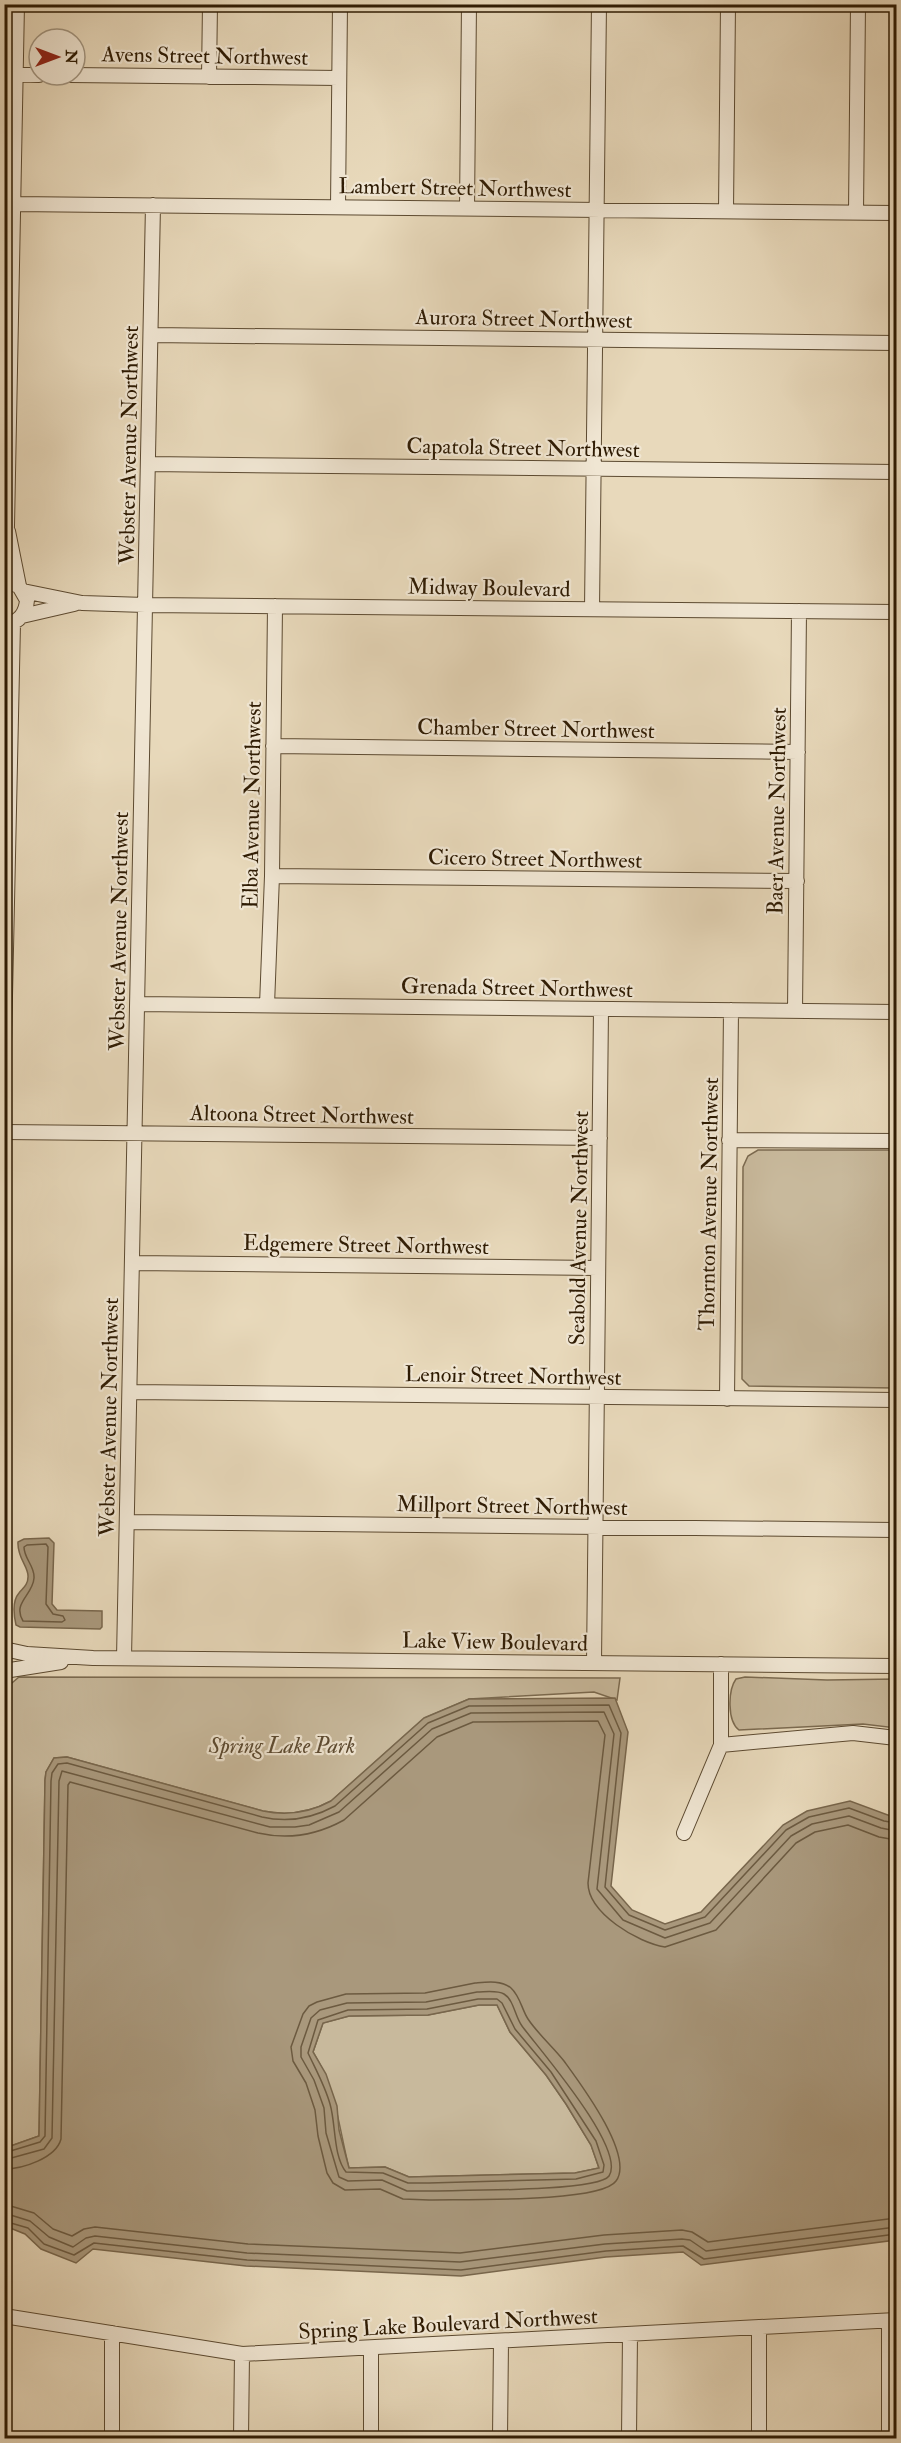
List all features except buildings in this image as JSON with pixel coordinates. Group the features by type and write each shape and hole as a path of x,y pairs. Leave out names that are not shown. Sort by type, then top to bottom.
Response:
{"street":[{"path":"4,543 7,526 8,316 13,204 10,74 17,4"},
{"path":"209,76 210,4"},
{"path":"338,207 340,4"},
{"path":"467,209 469,4"},
{"path":"592,609 598,4"},
{"path":"726,211 728,4"},
{"path":"855,213 858,4"},
{"path":"10,74 27,75"},
{"name":"Avens Street Northwest","path":"87,75 339,78"},
{"name":"Lambert Street Northwest","path":"13,204 897,213"},
{"name":"Webster Avenue Northwest","path":"124,1658 153,206"},
{"name":"Aurora Street Northwest","path":"151,335 897,343"},
{"name":"Capatola Street Northwest","path":"148,464 897,472"},
{"path":"4,1042 13,621 27,606 7,526"},
{"name":"Midway Boulevard","path":"4,581 21,588 82,603 897,612"},
{"name":"Midway Boulevard","path":"13,621 82,603"},
{"name":"Elba Avenue Northwest","path":"267,1005 272,876 275,606"},
{"name":"Baer Avenue Northwest","path":"795,1011 800,611"},
{"name":"Chamber Street Northwest","path":"273,746 798,752"},
{"name":"Cicero Street Northwest","path":"272,876 797,881"},
{"name":"Grenada Street Northwest","path":"137,1004 897,1012"},
{"name":"Seabold Avenue Northwest","path":"594,1663 601,1009"},
{"name":"Thornton Avenue Northwest","path":"727,1399 731,1010"},
{"name":"Altoona Street Northwest","path":"4,1132 600,1138"},
{"path":"729,1140 897,1141"},
{"name":"Edgemere Street Northwest","path":"132,1263 598,1268"},
{"name":"Lenoir Street Northwest","path":"130,1392 897,1400"},
{"name":"Millport Street Northwest","path":"127,1522 897,1530"},
{"name":"Lake View Boulevard","path":"4,1649 27,1654 93,1658 897,1666"},
{"name":"Lake View Boulevard","path":"4,1671 93,1658"},
{"path":"684,1833 721,1745 721,1664"},
{"path":"721,1745 853,1733 897,1738"},
{"name":"Spring Lake Boulevard Northwest","path":"4,2316 242,2355 893,2321"},
{"path":"889,2439 893,2321"},
{"path":"759,2327 759,2439"},
{"path":"112,2333 112,2439"},
{"path":"629,2439 630,2334"},
{"path":"500,2439 501,2341"},
{"path":"371,2348 371,2439"},
{"path":"241,2439 242,2355"}],"green space":[{"path":"758,1150 896,1150 896,1388 749,1386 742,1379 743,1167 748,1156"},
{"name":"Spring Lake Park","path":"19,1677 620,1678 617,1700 594,1692 469,1699 425,1718 331,1801 298,1812 263,1811 67,1757 54,1758 46,1772 45,1780 39,2136 5,2148 6,1688"},
{"path":"745,1677 827,1680 896,1679 896,1728 863,1724 739,1730 732,1720 730,1698 736,1679"},
{"path":"479,2005 497,2005 510,2032 546,2075 566,2104 591,2145 599,2168 575,2173 409,2177 385,2167 349,2168 332,2095 313,2052 323,2023 349,2016 428,2015"}],"water":[{"path":"49,1538 54,1543 52,1604 57,1610 102,1611 100,1629 20,1627 16,1625 15,1600 28,1580 27,1570 19,1553 18,1542 24,1539"},
{"path":"615,1698 628,1732 611,1886 632,1910 665,1924 701,1912 783,1825 807,1811 850,1801 896,1818 896,2240 701,2265 683,2252 606,2257 461,2276 246,2266 93,2249 76,2263 41,2249 25,2234 5,2226 5,2148 39,2136 45,1780 46,1772 54,1758 67,1757 263,1811 298,1812 331,1801 424,1718 469,1699","holes":["479,2005 497,2005 510,2032 546,2075 566,2104 591,2145 599,2168 575,2173 409,2177 385,2167 349,2168 339,2130 337,2106 326,2074 313,2052 323,2023 349,2016 428,2015"]}]}
